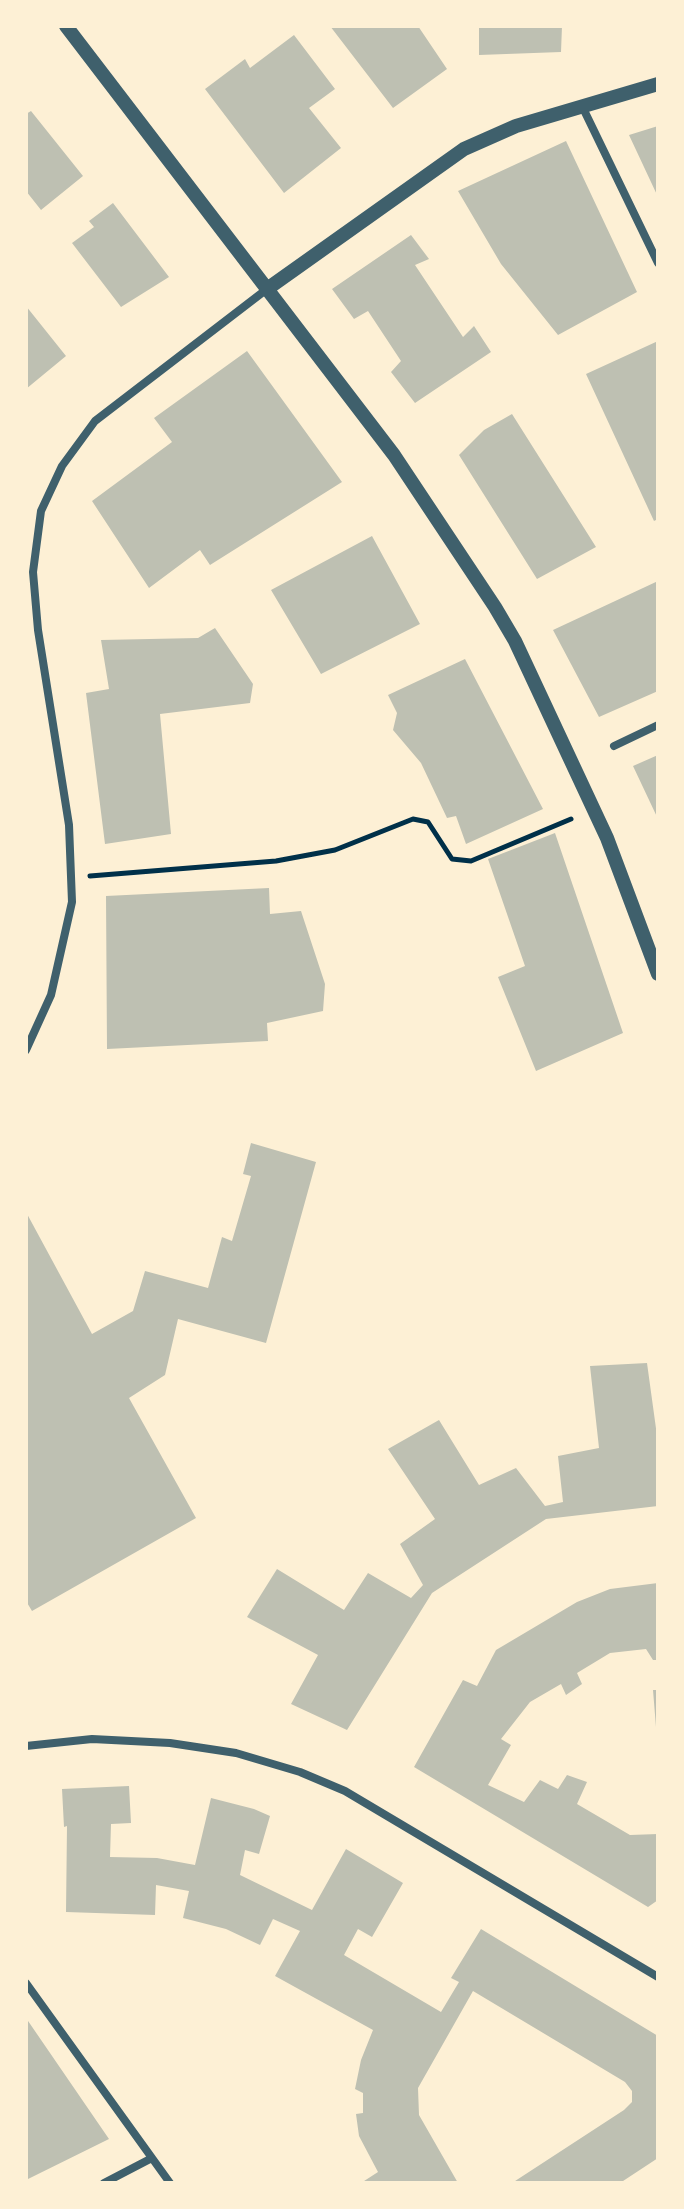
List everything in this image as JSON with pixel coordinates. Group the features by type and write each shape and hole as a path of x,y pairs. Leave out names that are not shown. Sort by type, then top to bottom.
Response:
{"street":[{"path":"66,26 394,455 495,607 594,809 658,974"},
{"path":"26,1050 57,974 72,902 68,814 35,601 33,557 41,511 62,466 95,421 267,289 464,149 516,126 658,84"},
{"path":"581,105 658,263"},
{"path":"614,746 658,725"},
{"path":"26,1746 92,1739 159,1741 236,1753 300,1772 345,1791 658,1977"},
{"path":"26,1983 170,2183"},
{"path":"104,2183 152,2158"}],"path":[{"path":"72,877 276,861 335,850 413,819 428,822 452,859 471,861 594,809"}],"building":[{"path":"330,26 418,26 447,69 393,108"},
{"path":"479,26 562,26 561,52 479,55"},
{"path":"294,35 335,89 309,108 341,148 284,193 205,89 245,59 250,68"},
{"path":"31,111 83,176 41,210 26,191 26,114"},
{"path":"658,126 658,197 629,135"},
{"path":"566,141 637,292 558,335 501,264 458,191"},
{"path":"113,203 169,277 121,307 72,243 94,227 89,221"},
{"path":"411,235 429,259 415,265 463,337 474,326 491,352 415,403 391,372 401,361 368,311 354,319 332,289"},
{"path":"26,306 66,356 26,389"},
{"path":"658,341 658,519 654,521 586,374"},
{"path":"247,351 342,482 210,565 200,550 149,588 92,501 172,442 154,418"},
{"path":"512,414 596,547 537,579 459,455 484,430"},
{"path":"372,536 420,624 321,674 271,590"},
{"path":"658,581 658,691 599,717 553,630"},
{"path":"215,628 253,684 250,703 160,714 171,834 105,844 86,693 109,689 101,640 198,638"},
{"path":"465,659 543,809 466,844 456,816 447,818 421,763 393,730 397,713 388,695"},
{"path":"658,755 658,819 633,766"},
{"path":"555,833 623,1033 536,1071 498,977 525,966 488,859"},
{"path":"269,888 270,914 301,911 325,984 323,1011 267,1023 268,1041 107,1049 106,896"},
{"path":"251,1143 316,1162 266,1343 178,1319 165,1375 129,1398 196,1518 32,1611 26,1601 26,1212 92,1334 133,1311 145,1271 208,1288 222,1237 232,1241 251,1176 243,1174"},
{"path":"647,1363 658,1443 658,1506 546,1519 432,1593 347,1730 291,1704 318,1655 247,1617 277,1569 344,1610 368,1573 411,1598 423,1585 400,1544 435,1519 388,1449 439,1420 479,1485 516,1468 545,1506 563,1502 558,1456 599,1448 590,1366"},
{"path":"658,1583 658,1660 653,1660 646,1649 610,1653 577,1673 582,1684 566,1695 561,1684 530,1702 501,1739 511,1745 488,1785 524,1802 540,1780 558,1789 567,1775 587,1782 577,1804 630,1835 658,1834 658,1900 648,1907 414,1767 463,1680 477,1686 496,1650 577,1602 610,1589"},
{"path":"653,1690 658,1690 658,1727 656,1727"},
{"path":"129,1786 131,1823 111,1824 110,1857 157,1858 195,1865 211,1798 254,1809 270,1816 259,1854 245,1850 240,1875 312,1910 346,1849 403,1883 372,1937 358,1929 344,1955 441,2012 459,1982 451,1978 481,1929 658,2036 658,2158 620,2183 512,2183 624,2110 632,2102 632,2091 625,2082 473,1991 418,2088 419,2115 458,2183 361,2183 378,2172 359,2136 356,2114 363,2113 363,2093 355,2089 361,2060 373,2030 275,1976 300,1931 273,1919 260,1945 226,1929 183,1918 189,1891 156,1885 155,1915 66,1912 67,1826 64,1827 62,1789"},
{"path":"26,2018 109,2139 26,2180"}]}
